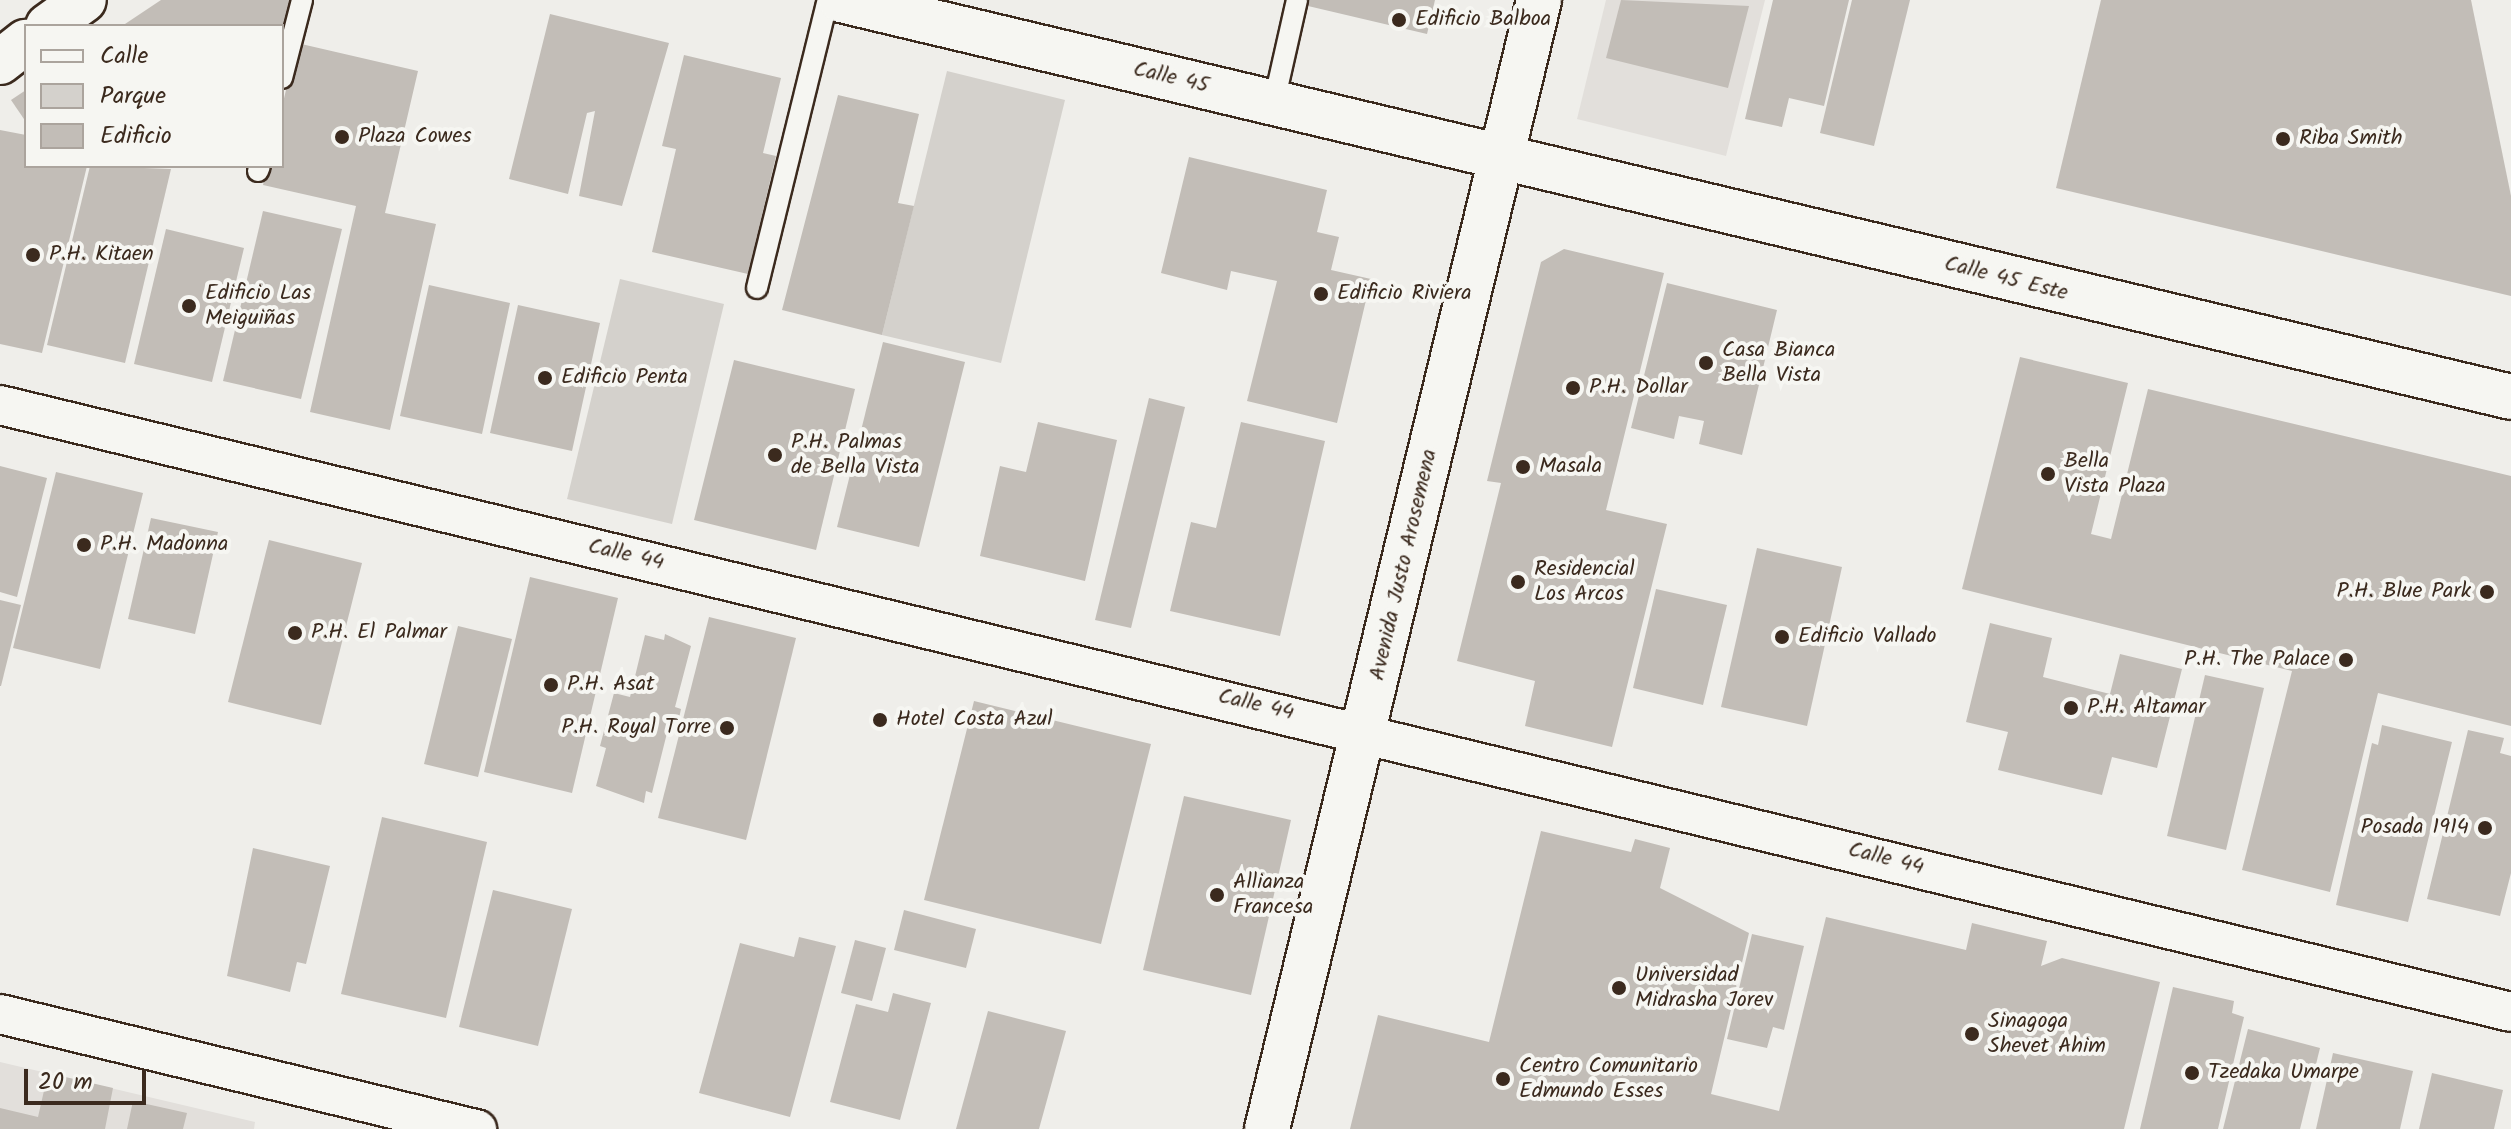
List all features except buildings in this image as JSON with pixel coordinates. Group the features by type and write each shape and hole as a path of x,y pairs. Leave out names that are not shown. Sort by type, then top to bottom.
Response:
{"main road":[{"path":"51,24 84,0"},
{"name":"Calle 45","path":"841,0 1501,157"},
{"name":"Avenida Justo Arosemena","path":"1267,1129 1539,0"},
{"path":"0,62 24,44"},
{"name":"Calle 45 Este","path":"1501,157 2511,397"}],"street":[{"name":"Calle 44","path":"0,405 1364,731 2511,1012"},
{"path":"0,1014 477,1129"}],"lane":[{"path":"284,70 302,0"},
{"path":"757,288 828,0"},
{"path":"1274,102 1297,0"}],"shaded area":[{"path":"1606,0 1765,0 1726,156 1577,119"},
{"path":"0,1062 255,1122 254,1129 0,1129"}],"green space":[{"path":"947,71 1065,100 1001,363 882,335"},
{"path":"620,279 724,304 672,524 567,499"}],"place":[{"name":"Edificio Balboa","path":"1399,20"},
{"name":"Plaza Cowes","path":"342,137"},
{"name":"Riba Smith","path":"2283,139"},
{"name":"P.H. Kitaen","path":"33,255"},
{"name":"Edificio Riviera","path":"1321,294"},
{"name":"Edificio Las Meiguiñas","path":"189,306"},
{"name":"Casa Bianca Bella Vista","path":"1706,363"},
{"name":"Edificio Penta","path":"545,378"},
{"name":"P.H. Dollar","path":"1573,388"},
{"name":"P.H. Palmas de Bella Vista","path":"775,455"},
{"name":"Masala","path":"1523,467"},
{"name":"Bella Vista Plaza","path":"2048,474"},
{"name":"P.H. Madonna","path":"84,545"},
{"name":"Residencial Los Arcos","path":"1518,582"},
{"name":"P.H. Blue Park","path":"2487,592"},
{"name":"P.H. El Palmar","path":"295,633"},
{"name":"Edificio Vallado","path":"1782,637"},
{"name":"P.H. The Palace","path":"2346,660"},
{"name":"P.H. Asat","path":"551,685"},
{"name":"P.H. Altamar","path":"2071,708"},
{"name":"Hotel Costa Azul","path":"880,720"},
{"name":"P.H. Royal Torre","path":"727,728"},
{"name":"Posada 1914","path":"2485,828"},
{"name":"Allianza Francesa","path":"1217,895"},
{"name":"Universidad Midrasha Jorev","path":"1619,988"},
{"name":"Sinagoga Shevet Ahim","path":"1972,1034"},
{"name":"Tzedaka Umarpe","path":"2192,1073"},
{"name":"Centro Comunitario Edmundo Esses","path":"1503,1079"}]}
